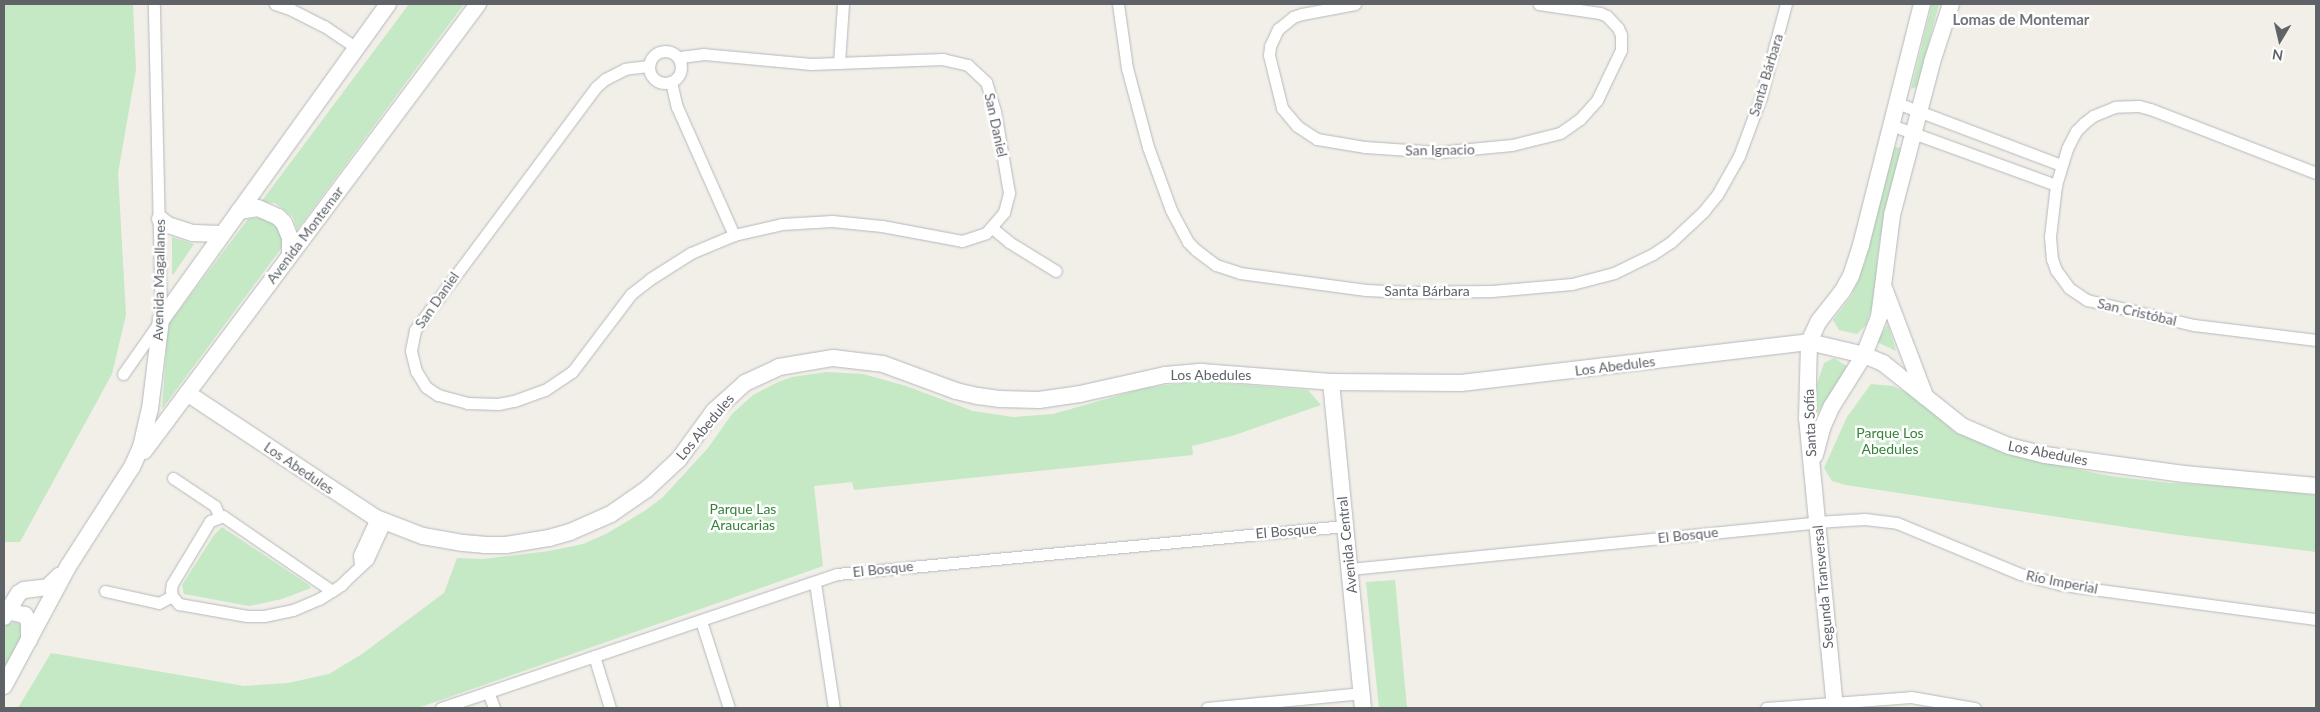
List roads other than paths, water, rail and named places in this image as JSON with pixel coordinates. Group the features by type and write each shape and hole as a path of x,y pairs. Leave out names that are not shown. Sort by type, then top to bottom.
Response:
{"street":[{"name":"Avenida Magallanes","path":"4,686 69,565 132,467 140,447 150,410 161,320 154,4"},
{"path":"275,4 324,26 355,47"},
{"path":"123,374 355,47 388,4"},
{"name":"Avenida Montemar","path":"132,467 478,4"},
{"path":"839,63 843,4"},
{"name":"Santa Bárbara","path":"1118,4 1127,68 1148,147 1171,210 1188,242 1196,250 1216,265 1240,273 1356,289 1408,292 1492,291 1572,284 1614,273 1653,254 1671,242 1703,212 1717,195 1736,163 1761,97 1786,4"},
{"name":"San Ignacio","path":"1355,4 1302,14 1293,17 1278,29 1270,46 1269,55 1282,108 1297,126 1317,139 1389,150 1438,152 1496,147 1560,133 1580,119 1598,100 1621,50 1621,35 1618,28 1607,16 1600,13 1539,4"},
{"name":"Santa Bárbara","path":"1778,4 1781,27"},
{"name":"Santa Sofía","path":"1812,467 1807,419 1809,342 1819,321 1842,292 1851,276 1861,245 1922,4"},
{"name":"Santa Sofía","path":"1812,467 1822,428 1832,406 1864,356 1879,317 1892,215 1919,111 1950,4"},
{"name":"San Daniel","path":"662,51 668,51 678,57 704,54 791,63 839,63 952,60 968,65 981,75 989,89 995,111 1008,193 1004,212 992,228 980,236 962,241 882,226 832,221 782,224 734,235 691,254 650,279 631,294 572,372 559,382 530,397 514,401 482,404 452,400 438,395 426,387 416,371 411,351 415,330 563,129 596,87 605,79 625,69 648,66 652,56 662,51"},
{"path":"671,82 680,71 678,57"},
{"path":"648,66 649,72 656,80 671,82"},
{"path":"671,82 677,107 734,235"},
{"path":"1897,103 2061,164"},
{"name":"San Cristóbal","path":"2316,173 2139,106 2115,107 2093,116 2076,131 2061,164 2056,185 2050,237 2051,254 2062,279 2078,295 2087,300 2194,325 2316,340"},
{"path":"1891,125 2056,185"},
{"path":"239,211 258,208 278,217 284,223 290,238 290,254"},
{"path":"160,218 168,225 194,233 222,234"},
{"path":"992,228 1009,242 1056,270"},
{"path":"1883,286 1925,396"},
{"name":"Los Abedules","path":"186,393 381,520 443,540 484,545 528,542 570,532 611,514 647,489 679,459 714,411 745,383 778,367 814,359 868,360 899,368 956,391 1019,401 1060,398 1164,375 1202,372 1331,382 1461,382 1809,342 1864,356 1883,363 1962,426 2009,446 2045,455 2184,474 2316,486"},
{"name":"Avenida Central","path":"1331,382 1363,701"},
{"name":"Segunda Transversal","path":"1812,467 1834,705"},
{"path":"174,478 215,506 219,516"},
{"path":"332,591 227,517 219,516 210,521 172,584 172,596 179,604 247,616 264,616 306,606 332,591 360,564 359,555 381,520"},
{"name":"Río Imperial","path":"1817,522 1865,519 1897,523 2020,574 2063,585 2316,619"},
{"name":"El Bosque","path":"1350,569 1817,522"},
{"name":"El Bosque","path":"440,708 701,622 836,574 1345,526"},
{"name":"Avenida Magallanes","path":"5,614 19,593 24,590 48,586 69,565"},
{"path":"816,582 834,708"},
{"path":"105,591 159,603 172,596"},
{"path":"5,614 25,615 29,622 29,640"},
{"path":"701,622 729,708"},
{"path":"594,656 610,708"},
{"path":"488,692 494,708"},
{"path":"1766,708 1834,705 1911,697 1975,708"},
{"path":"1207,708 1363,701"}],"district":[{"name":"Lomas de Montemar","path":"2021,20"}],"park label":[{"name":"Parque Los Abedules","path":"1890,442"},
{"name":"Parque Las Araucarias","path":"743,518"}]}
